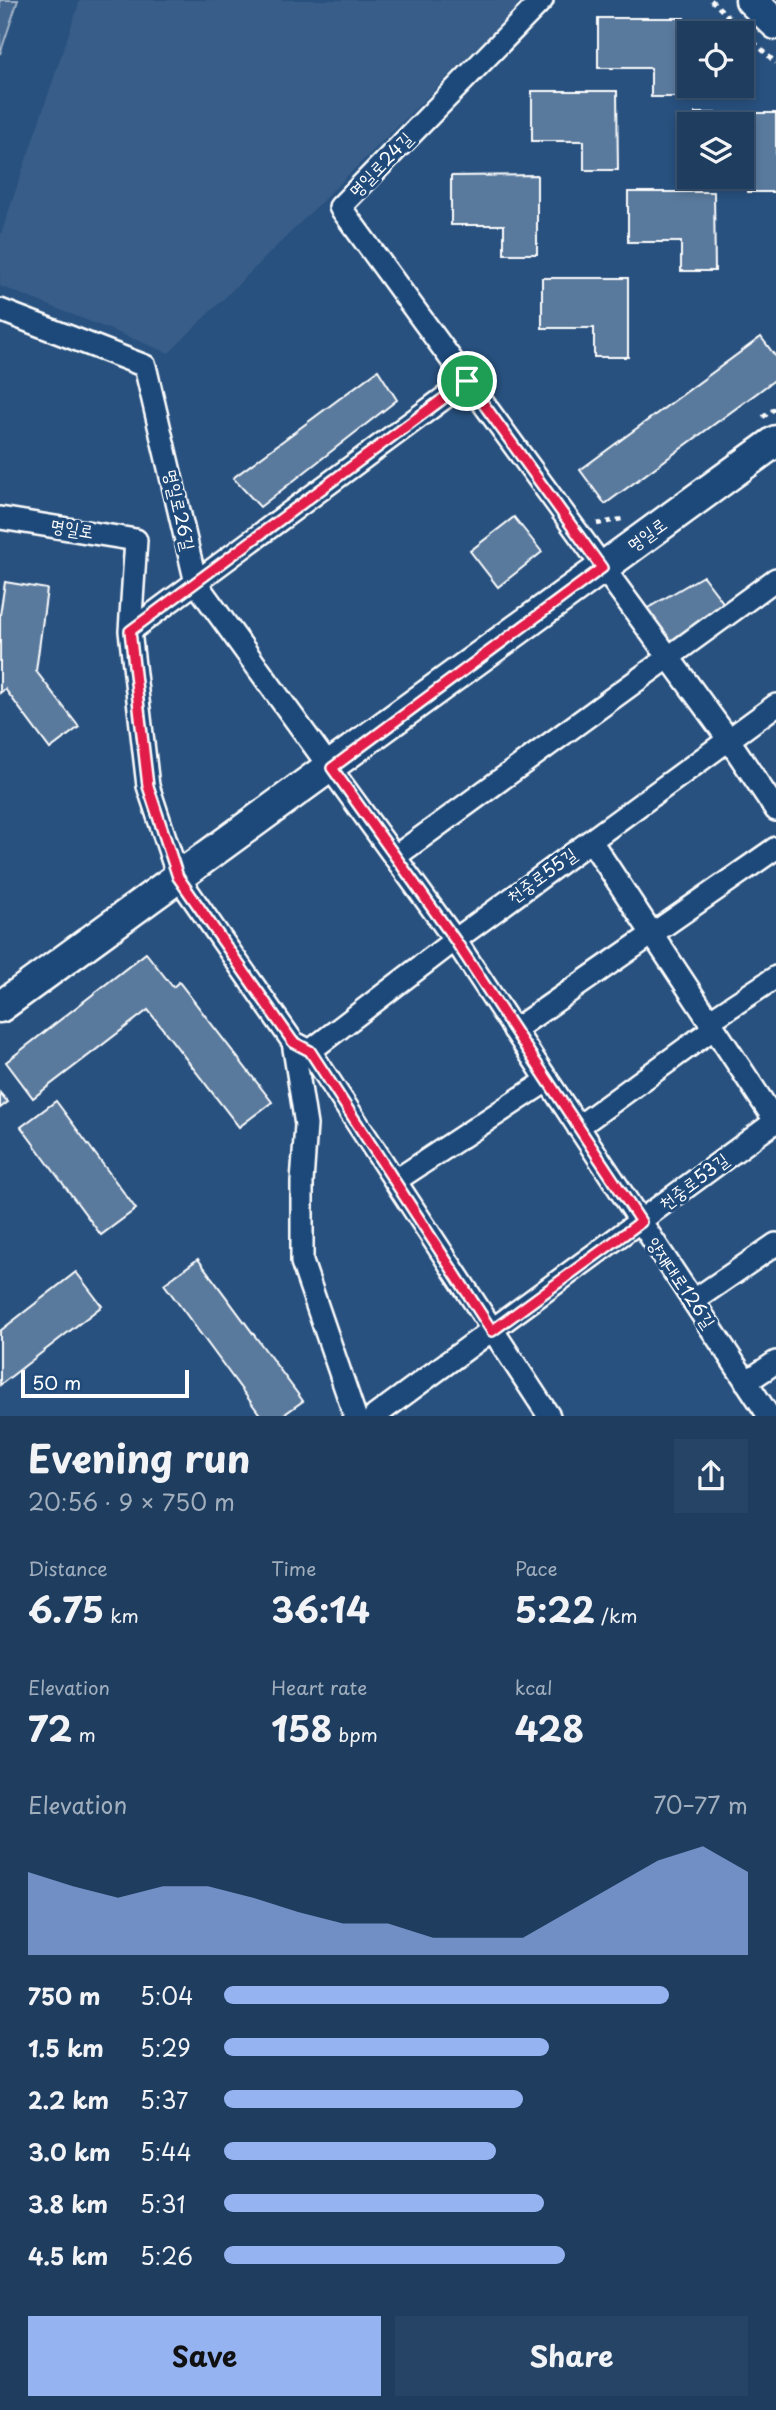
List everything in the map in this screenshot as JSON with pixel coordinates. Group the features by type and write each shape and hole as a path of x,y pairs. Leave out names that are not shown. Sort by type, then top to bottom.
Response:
{"street":[{"name":"명일로24길","path":"542,0 341,207 729,740 776,810"},
{"path":"751,0 776,24"},
{"name":"명일로26길","path":"0,310 145,366 196,583 332,768"},
{"path":"130,631 467,381"},
{"name":"명일로","path":"0,1007 332,768 602,568 765,432"},
{"name":"명일로","path":"0,518 136,540 130,631 148,786 178,877"},
{"path":"396,856 776,579"},
{"name":"천중로55길","path":"302,1046 455,940 776,705"},
{"name":"양재대로126길","path":"332,768 455,940 769,1416"},
{"name":"천중로53길","path":"375,1416 776,1122 591,841"},
{"path":"514,1030 776,848"},
{"path":"178,877 302,1046 395,1181 549,1416"},
{"path":"578,1127 776,976"},
{"path":"302,1046 306,1125 302,1182 302,1262 355,1416"},
{"path":"395,1181 548,1080"},
{"path":"693,1301 776,1244"},
{"path":"746,1382 776,1362"}],"path":[{"path":"765,432 776,408"},
{"path":"590,514 598,525 619,521 630,513"}],"shaded area":[{"path":"0,0 18,0 0,54"},
{"path":"80,0 525,0 169,353 0,286 0,237"}],"building":[{"path":"598,18 684,18 684,21 677,21 677,97 651,97 651,68 598,68"},
{"path":"532,91 617,91 618,170 584,170 584,141 532,141"},
{"path":"754,113 776,113 776,192 748,192 748,189 754,189"},
{"path":"537,175 537,254 504,254 504,225 451,225 451,176"},
{"path":"628,192 714,192 715,271 681,271 681,242 628,242"},
{"path":"542,278 628,278 628,357 594,357 594,328 542,328"},
{"path":"761,337 776,357 776,379 605,504 580,470"},
{"path":"378,370 397,400 260,507 233,478"},
{"path":"514,517 542,552 498,587 470,551"},
{"path":"703,576 728,609 670,650 641,612"},
{"path":"5,582 47,589 36,671 79,727 50,749 5,689 0,693 0,615"},
{"path":"146,953 173,987 179,982 272,1102 239,1127 148,1010 33,1098 6,1062"},
{"path":"0,1093 8,1102 0,1108"},
{"path":"56,1101 136,1209 101,1235 21,1127"},
{"path":"198,1259 303,1401 282,1416 261,1416 164,1284"},
{"path":"76,1272 102,1306 0,1385 0,1331"}],"route":[{"path":"467,381 602,568 332,768 455,940 641,1222 492,1331 310,1051 293,1042 178,877 148,786 130,631 467,381"}]}
